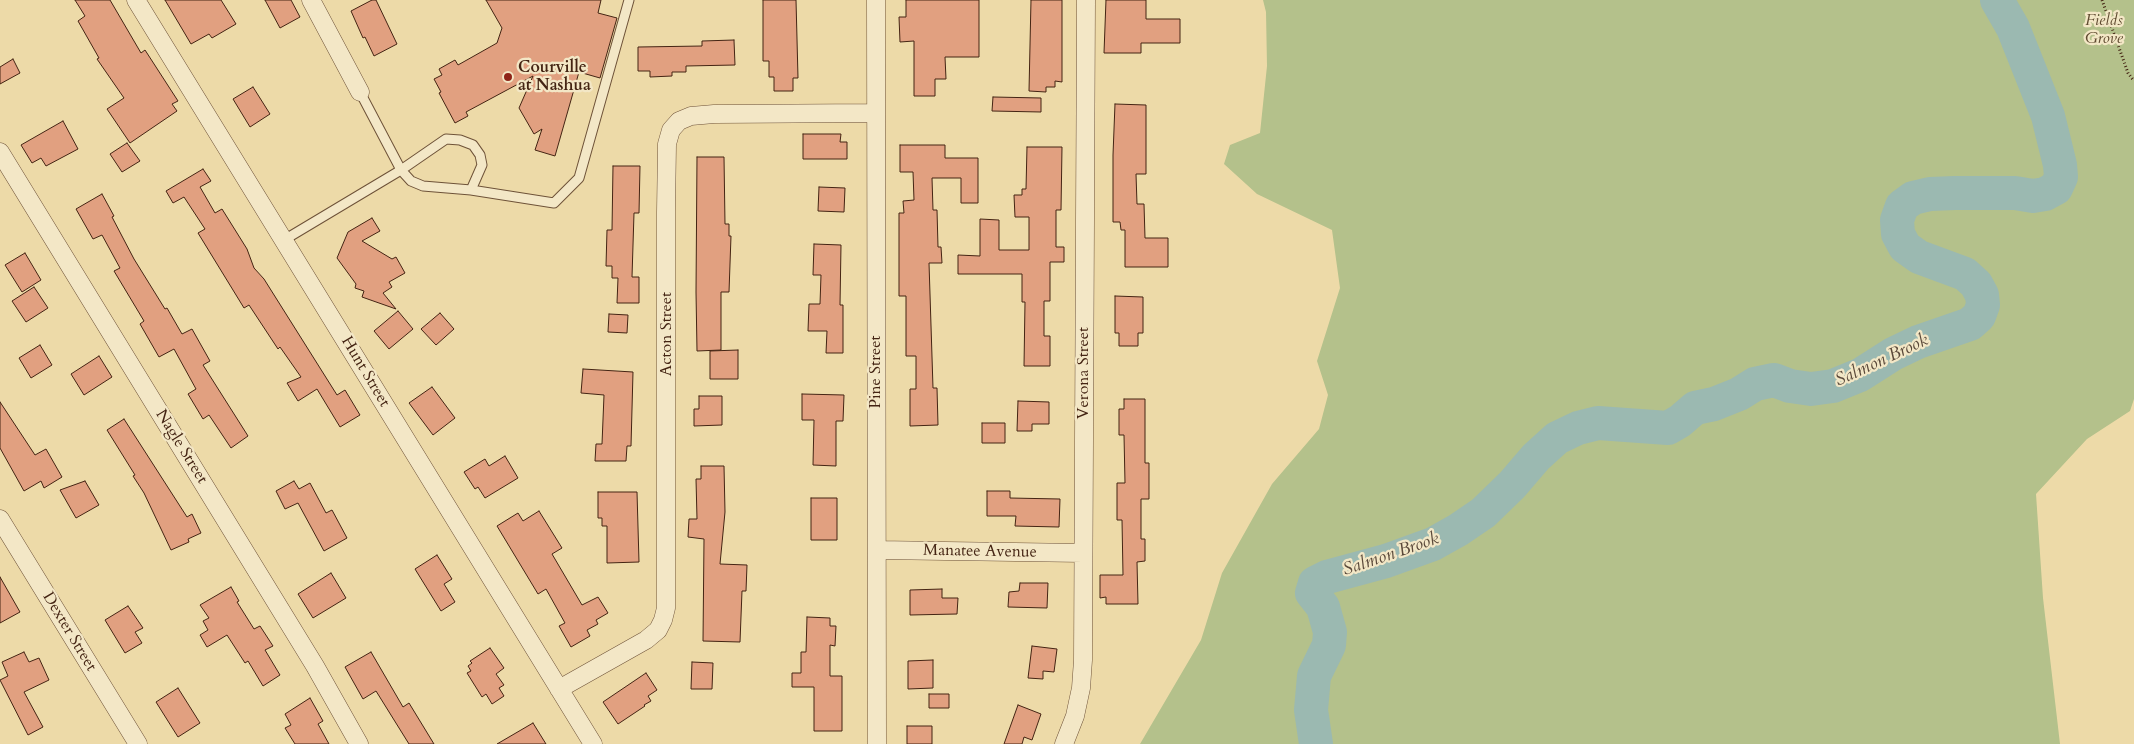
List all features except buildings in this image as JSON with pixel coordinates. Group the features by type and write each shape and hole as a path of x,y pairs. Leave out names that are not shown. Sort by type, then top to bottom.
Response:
{"street":[{"name":"Hunt Street","path":"136,0 593,744"},
{"path":"311,0 360,92"},
{"name":"Pine Street","path":"876,0 877,744"},
{"name":"Verona Street","path":"1064,744 1075,716 1083,660 1086,0"},
{"name":"Acton Street","path":"559,689 646,640 658,630 664,620 666,608 666,212 667,144 671,130 679,121 692,116 714,114 876,113"},
{"name":"Nagle Street","path":"0,152 315,666 359,744"},
{"name":"Dexter Street","path":"0,519 138,744"},
{"name":"Manatee Avenue","path":"877,550 1083,553"}],"lane":[{"path":"360,92 401,170 411,181 423,186 471,190 554,203 579,178 630,0"},
{"path":"284,240 401,170 446,139 460,140 473,145 480,155 482,165 471,190"}],"path":[{"path":"2102,0 2126,67 2134,81"}],"green space":[{"name":"Fields Grove","path":"1263,0 2134,0 2134,399 2130,411 2087,439 2036,494 2043,598 2060,744 1140,744 1201,640 1222,573 1272,484 1319,429 1328,395 1317,361 1340,288 1332,230 1257,194 1224,164 1230,145 1260,133 1267,66 1266,12"}],"waterway":[{"name":"Salmon Brook","path":"1316,744 1311,710 1314,676 1329,645 1330,632 1323,607 1312,593 1315,583 1327,577 1386,561 1433,544 1458,530 1483,513 1512,485 1536,457 1557,438 1578,428 1598,423 1668,428 1680,421 1695,408 1714,404 1739,394 1755,384 1774,380 1790,386 1811,389 1833,386 1860,375 1893,354 1918,342 1970,324 1979,316 1983,305 1982,295 1976,284 1965,274 1919,257 1905,247 1898,234 1897,220 1902,206 1913,198 1930,194 2015,193 2033,196 2045,194 2056,188 2061,177 2060,165 2048,116 2013,28 1997,0"}],"place":[{"name":"Courville at Nashua","path":"508,77"}]}
